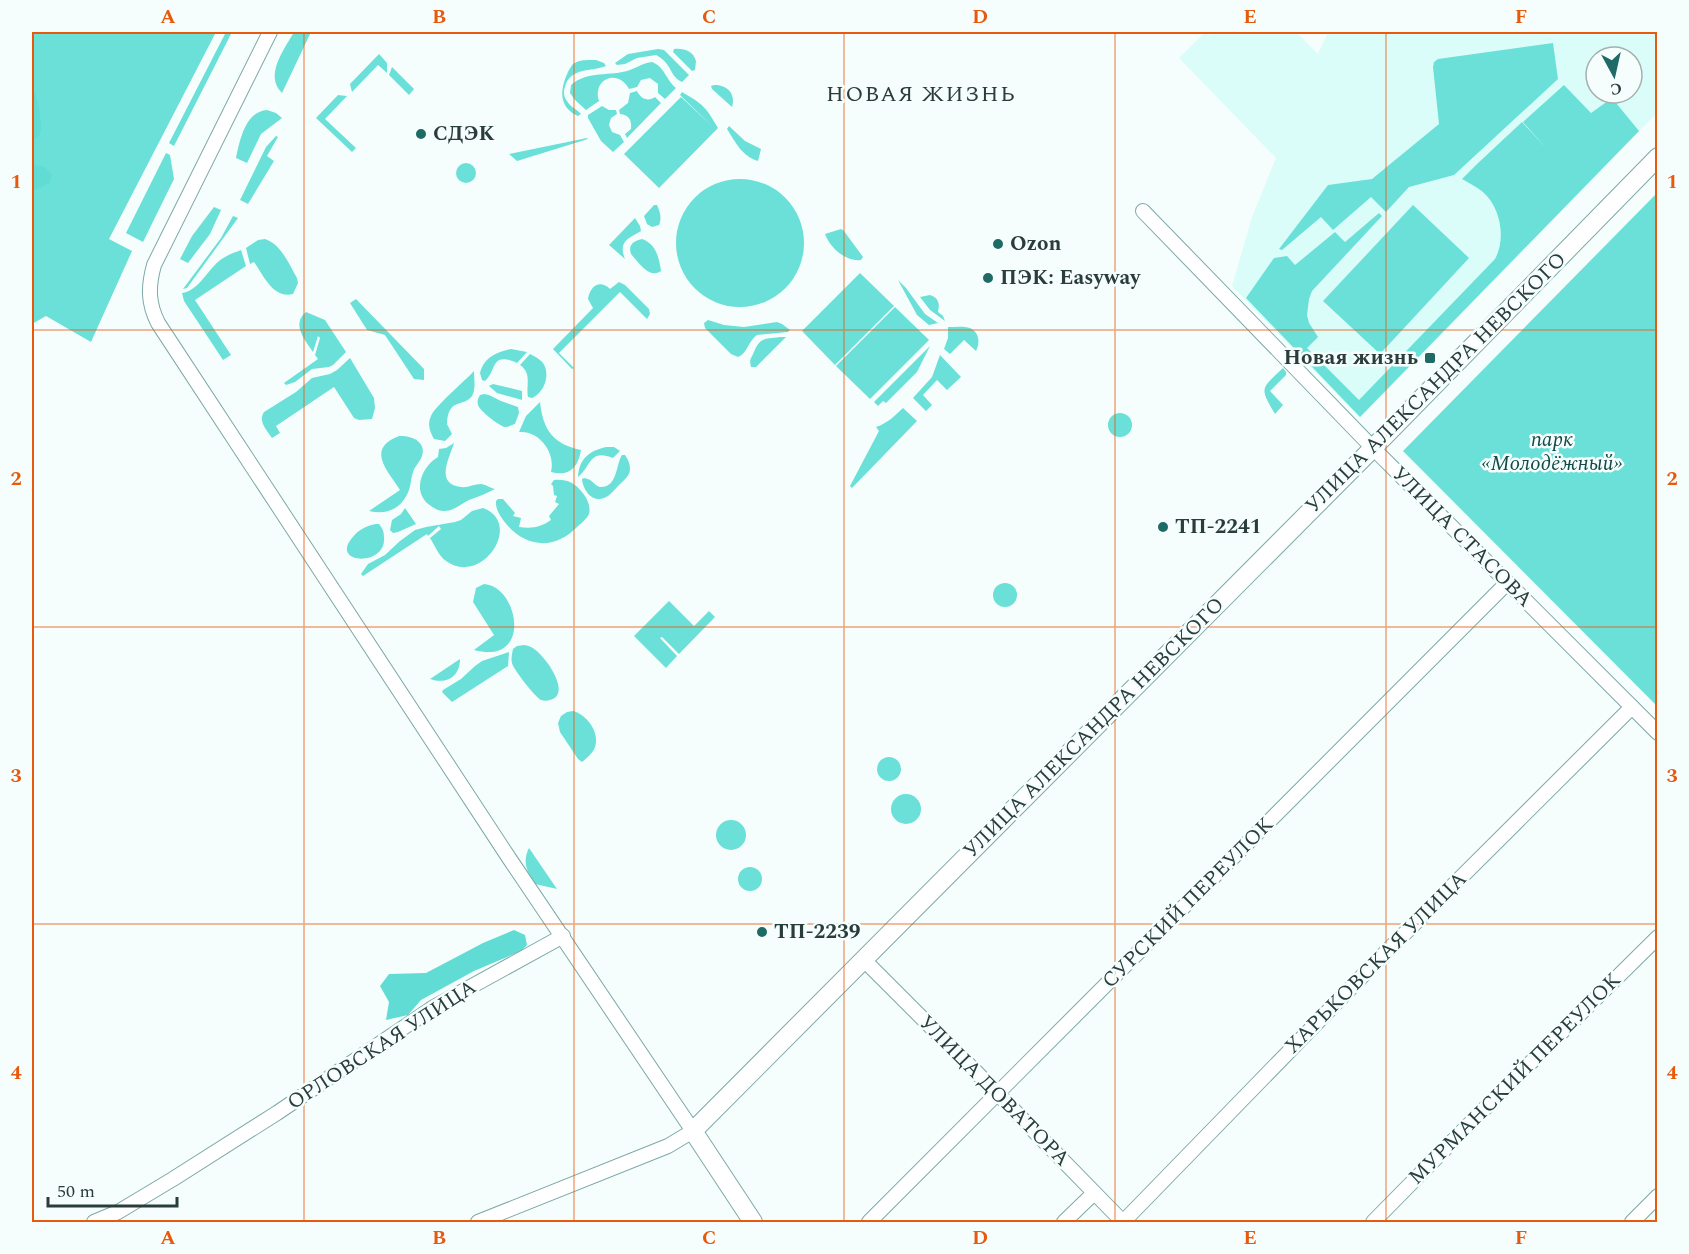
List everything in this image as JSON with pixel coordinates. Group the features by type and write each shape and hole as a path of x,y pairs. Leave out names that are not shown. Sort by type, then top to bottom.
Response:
{"street":[{"path":"270,32 154,265 149,282 153,312 158,323 470,799 753,1222"},
{"name":"УЛИЦА АЛЕКСАНДРА НЕВСКОГО","path":"478,1222 668,1146 693,1131 1373,448 1658,157"},
{"name":"УЛИЦА СТАСОВА","path":"1143,210 1373,448 1658,733"},
{"name":"СУРСКИЙ ПЕРЕУЛОК","path":"869,1222 1507,583"},
{"name":"ХАРЬКОВСКАЯ УЛИЦА","path":"1123,1222 1377,961 1632,707"},
{"name":"ОРЛОВСКАЯ УЛИЦА","path":"94,1222 118,1212 230,1143 434,1007 563,936"},
{"name":"МУРМАНСКИЙ ПЕРЕУЛОК","path":"1374,1222 1658,937"},
{"name":"УЛИЦА ДОВАТОРА","path":"863,959 1123,1222"},
{"path":"1064,1222 1094,1193"},
{"path":"1632,1222 1658,1196"}],"shaded area":[{"path":"1205,32 1209,35 1213,32 1296,32 1318,54 1328,32 1657,32 1657,113 1360,418 1232,286 1252,217 1276,158 1179,58"},
{"path":"32,92 36,94 41,131 39,137 32,140"},
{"path":"32,165 44,166 52,175 50,183 32,190"},
{"path":"514,930 525,935 527,945 521,951 474,971 421,1000 408,1015 386,1020 389,1002 380,986 389,974 426,973 483,943"}],"green space":[{"path":"32,32 216,32 109,239 132,251 91,342 46,316 32,324"},
{"path":"226,32 232,32 174,146 169,143"},
{"path":"294,32 311,32 282,93 277,86 275,71 281,54"},
{"path":"1553,43 1558,79 1454,175 1409,187 1386,212 1371,197 1333,230 1321,217 1282,250 1279,249 1328,185 1372,179 1439,124 1434,62 1438,59"},
{"path":"674,49 685,50 693,55 696,61 695,70 692,71 673,52"},
{"path":"664,50 689,75 682,82 656,55 637,58 625,64 615,63 628,54"},
{"path":"379,54 387,63 387,73 378,65 352,92 350,84"},
{"path":"596,60 606,66 576,73 571,76 564,89 568,103 581,114 578,116 571,112 564,103 562,91 565,78 575,62"},
{"path":"652,62 660,67 676,88 665,99 658,93 658,84 650,78 641,80 637,87 629,89 619,79 607,79 599,87 599,101 586,110 570,93 571,85 585,77 622,72"},
{"path":"392,67 414,89 409,95 389,75"},
{"path":"1564,85 1591,113 1602,105 1618,105 1639,131 1360,417 1246,298 1274,258 1287,256 1295,265 1335,232 1345,242 1379,213 1382,216 1312,291 1307,315 1318,337 1307,348 1359,400 1495,259 1501,233 1498,215 1483,192 1462,179 1522,122 1547,149 1523,122"},
{"path":"711,86 723,86 729,91 733,98 732,107 712,89"},
{"path":"637,91 645,99 655,97 661,103 627,138 625,134 631,129 630,121 628,117 620,114 619,110 628,103 630,93"},
{"path":"682,92 703,107 718,128 659,188 624,154 681,97 712,126 680,95"},
{"path":"338,95 347,96 325,119 356,148 352,152 316,118"},
{"path":"602,106 609,110 616,110 617,114 611,118 609,125 612,132 620,135 624,142 613,152 601,141 588,118 588,115"},
{"path":"267,110 282,118 261,134 247,163 236,158 242,135 249,121 253,116"},
{"path":"729,126 745,141 761,149 758,161 752,159 740,148 727,129"},
{"path":"276,136 278,137 267,156 274,161 248,204 240,200 266,147"},
{"path":"587,138 517,161 509,154"},
{"path":"166,153 170,155 174,179 143,242 126,233"},
{"path":"466,163 473,166 476,173 473,180 466,183 459,180 456,173 459,166"},
{"path":"740,179 765,184 786,197 799,218 804,243 799,268 786,289 765,302 740,307 715,302 694,289 681,268 676,243 681,218 694,197 715,184"},
{"name":"парк «Молодёжный»","path":"1657,193 1657,706 1403,451"},
{"path":"654,205 657,205 660,220 659,225 652,227 647,224 644,216"},
{"path":"1413,205 1469,258 1380,354 1323,301"},
{"path":"214,207 221,210 210,234 188,263 180,259 192,236"},
{"path":"233,216 238,218 187,288 183,289 221,238"},
{"path":"635,218 641,231 625,241 623,253 625,259 609,245"},
{"path":"841,229 863,257 861,260 844,256 827,239 825,234"},
{"path":"265,239 276,245 297,278 298,283 293,294 286,295 275,290 265,280 254,262 250,264 246,248 258,240"},
{"path":"642,239 654,248 661,271 648,272 631,254 632,244"},
{"path":"241,250 246,266 195,300 231,355 223,360 184,301 182,293 198,285 221,259"},
{"path":"860,273 894,306 835,365 802,331"},
{"path":"898,280 925,314 938,323 929,325 917,315"},
{"path":"619,282 649,309 650,314 647,319 620,292 559,353 574,368 572,369 553,349 593,308 588,299 593,287 599,284 610,289"},
{"path":"930,295 937,300 938,312 945,321 930,310 920,297"},
{"path":"356,299 424,369 424,380 414,379 385,335 367,330 350,303"},
{"path":"895,307 929,340 870,399 836,366"},
{"path":"306,312 325,320 346,352 333,365 312,369 295,382 286,385 284,383 318,359 315,355 320,338 318,336 313,352 301,332 300,322"},
{"path":"708,320 724,325 744,327 777,322 790,330 757,335 744,353 738,357 731,354 705,328 704,323"},
{"path":"948,327 965,327 973,330 978,338 976,351 964,340 950,354 944,349 948,338"},
{"path":"786,337 756,367 751,367 750,362 758,344 764,340"},
{"path":"930,346 917,372 886,403 883,401 878,406 874,402"},
{"path":"511,349 527,352 517,363 502,359 498,361 489,377 485,381 482,380 480,373 488,359"},
{"path":"530,354 542,362 546,373 543,388 532,398 528,397 527,375 520,365"},
{"path":"940,355 961,377 947,390 937,380 923,395 932,405 926,411 913,398 932,377"},
{"path":"350,358 374,398 375,408 372,419 354,418 334,387 276,426 280,433 272,438 262,422 264,412 296,392 312,378 330,374"},
{"path":"1283,368 1286,375 1270,391 1283,405 1275,414 1266,398 1265,389 1270,380"},
{"path":"474,371 472,396 450,410 447,424 452,434 445,441 434,439 429,422 431,416"},
{"path":"493,384 522,391 522,400 497,393 489,386"},
{"path":"484,394 518,407 519,413 515,424 505,427 485,414 478,405 480,395"},
{"path":"540,402 541,412 551,434 563,444 581,450 578,462 568,472 551,472 551,458 545,445 534,435 519,432 526,416"},
{"path":"903,408 917,421 852,488 850,486 879,431 876,427 887,422"},
{"path":"1120,413 1129,416 1132,425 1129,434 1120,437 1111,434 1108,425 1111,416"},
{"path":"399,436 416,440 422,446 423,451 413,472 409,490 402,502 393,509 382,512 369,511 400,490 385,468 381,454 383,447 389,441"},
{"path":"454,443 447,462 448,481 461,487 481,484 495,489 451,510 440,511 425,501 421,494 421,480 427,467 438,457 439,449"},
{"path":"606,447 614,447 620,451 613,458 599,455 595,457 578,477 580,465 586,457"},
{"path":"622,455 625,455 629,463 628,476 606,497 596,499 592,497 586,491 582,479 590,480 599,487 607,486 614,479"},
{"path":"554,480 570,482 576,486 588,502 589,514 568,535 559,540 542,543 524,539 503,520 496,501 503,499 515,513 513,516 521,518 519,527 540,526 551,520 549,516 559,504 555,502 557,496 554,495 551,484"},
{"path":"405,508 416,524 393,533 390,530 392,520"},
{"path":"483,508 495,516 500,526 499,538 493,550 484,560 473,566 460,567 446,561 439,554 430,538 441,529 439,526 428,536 427,534 363,576 361,574 368,564 385,555 415,530 455,522 472,511"},
{"path":"379,524 384,536 382,547 377,554 360,559 348,553 347,547 352,538 363,528"},
{"path":"1000,583 1010,583 1017,590 1017,600 1010,607 1000,607 993,600 993,590"},
{"path":"484,584 496,588 506,597 512,610 514,624 512,637 505,647 493,652 474,650 494,635 473,602 476,588"},
{"path":"669,601 694,626 709,611 715,617 679,654 662,637 660,638 677,656 666,668 634,636"},
{"path":"524,645 538,652 551,669 559,690 555,698 546,701 538,698 513,666 513,649"},
{"path":"509,652 508,666 452,702 442,692 482,661"},
{"path":"460,659 458,670 451,678 442,681 430,679"},
{"path":"573,711 583,716 591,724 596,735 594,749 582,762 560,732 558,723 561,716"},
{"path":"889,757 898,760 901,769 898,778 889,781 880,778 877,769 880,760"},
{"path":"906,794 912,795 920,803 920,815 912,823 906,824 900,823 892,815 891,809 892,803 900,795"},
{"path":"731,820 741,825 746,835 741,845 731,850 721,845 716,835 721,825"},
{"path":"529,848 557,889 535,884 526,867"},
{"path":"750,867 755,868 761,874 761,884 755,890 750,891 745,890 739,884 738,879 739,874 745,868"}],"place":[{"name":"СДЭК","path":"421,134"},
{"name":"Ozon","path":"998,244"},
{"name":"ПЭК: Easyway","path":"988,278"},
{"name":"Новая жизнь","path":"1430,358"},
{"name":"ТП-2241","path":"1163,527"},
{"name":"ТП-2239","path":"762,932"}],"district":[{"name":"НОВАЯ ЖИЗНЬ","path":"921,94"}]}
